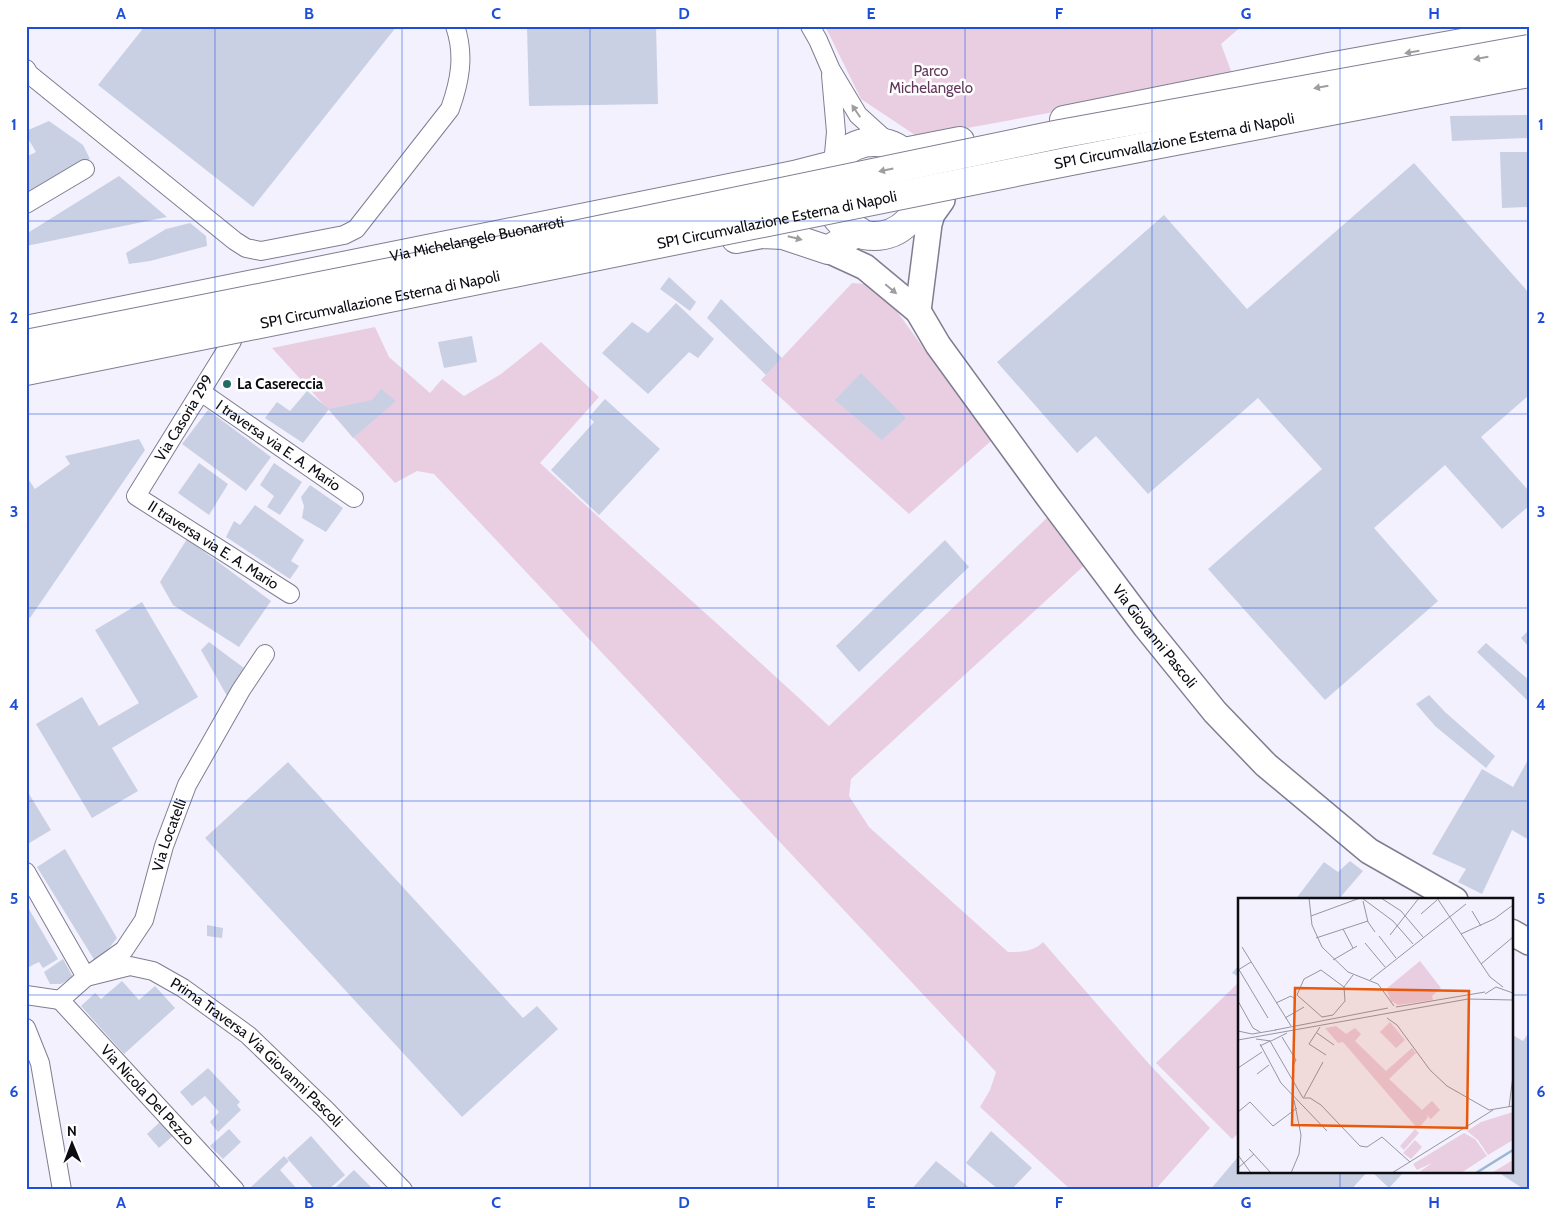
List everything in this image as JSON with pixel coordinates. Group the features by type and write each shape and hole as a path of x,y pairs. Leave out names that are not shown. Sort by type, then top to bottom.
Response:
{"main road":[{"path":"1529,31 897,148 874,142 858,144 844,152 833,165 827,180 827,197 833,212 843,225 870,237 884,236 897,231 926,206 1494,90 1529,85"},
{"name":"SP1 Circumvallazione Esterna di Napoli","path":"26,344 502,250 1060,134 1529,49"},
{"name":"SP1 Circumvallazione Esterna di Napoli","path":"26,371 1051,165 1529,73"},
{"path":"897,148 913,162 919,174 926,206"},
{"name":"Via Michelangelo Buonarroti","path":"26,330 833,165"},
{"path":"26,383 431,302 595,266 762,234 783,236 828,250 859,231"}],"street":[{"path":"26,69 29,74 235,241 246,248 261,250 344,235 356,229 450,109 458,88 461,63 459,37 455,26"},
{"path":"810,26 831,70 858,116 897,148"},
{"path":"831,70 836,132 833,165"},
{"path":"26,204 85,169"},
{"path":"918,311 925,246 932,214 926,206"},
{"path":"859,231 865,267"},
{"name":"Via Giovanni Pascoli","path":"828,250 865,267 918,311 938,345 1047,495 1146,627 1215,712 1266,765 1370,851 1452,898"},
{"name":"Via Casoria 299","path":"136,496 232,341"},
{"name":"I traversa via E. A. Mario","path":"201,392 354,498"},
{"name":"II traversa via E. A. Mario","path":"136,496 290,594"},
{"name":"Via Locatelli","path":"60,1000 86,977 124,950 144,920 164,846 187,785 265,654"},
{"path":"26,872 86,977"},
{"path":"1512,933 1529,942"},
{"name":"Prima Traversa Via Giovanni Pascoli","path":"86,977 130,966 153,971 183,988 248,1035 326,1110 403,1190"},
{"path":"26,995 60,1000"},
{"name":"Via Nicola Del Pezzo","path":"60,1000 235,1190"},
{"path":"26,1028 33,1068 62,1190"}],"green space":[{"name":"Parco Michelangelo","path":"825,26 1242,26 1221,44 1234,79 918,137 861,99"},
{"path":"852,283 866,284 893,306 991,441 909,514 761,380"},
{"path":"375,327 389,357 430,393 442,379 464,396 501,374 541,342 599,397 540,463 829,726 1051,514 1088,562 851,779 849,796 869,827 1008,952 1031,950 1043,942 1149,1064 1210,1128 1155,1190 1071,1190 980,1107 990,1090 996,1072 434,474 417,471 395,483 272,348"},
{"path":"1238,983 1238,1134 1232,1139 1156,1063"}],"building":[{"path":"145,26 397,26 253,207 98,85"},
{"path":"527,26 656,26 658,104 529,106"},
{"path":"1529,115 1529,138 1452,141 1450,116"},
{"path":"49,121 83,145 90,159 26,195 26,157 36,152 26,135 26,131"},
{"path":"1500,152 1529,152 1529,207 1502,208"},
{"path":"1414,163 1529,293 1529,395 1481,437 1529,491 1529,506 1502,529 1445,465 1374,528 1438,601 1325,700 1208,569 1322,469 1258,398 1148,494 1096,436 1077,453 997,362 1164,215 1247,309"},
{"path":"119,176 167,217 26,246 26,234"},
{"path":"190,223 206,236 207,246 150,261 129,264 126,253 166,229"},
{"path":"669,277 696,302 690,311 660,289"},
{"path":"721,299 782,358 766,375 707,318"},
{"path":"676,303 714,339 698,358 689,352 648,394 602,353 632,322 648,333"},
{"path":"472,336 477,362 444,368 438,342"},
{"path":"861,373 906,418 882,440 835,400"},
{"path":"381,389 396,401 353,438 329,409 372,400"},
{"path":"307,391 329,409 303,443 265,418 277,402 290,411"},
{"path":"605,399 660,449 599,515 551,470 594,422 589,417"},
{"path":"208,410 271,457 246,491 182,444"},
{"path":"139,439 145,450 30,618 26,613 26,476 35,489 70,464 65,456"},
{"path":"199,463 228,484 209,515 178,493"},
{"path":"274,463 302,482 280,515 267,507 274,496 260,485"},
{"path":"310,485 343,508 326,532 302,518 304,506 301,497"},
{"path":"255,505 304,540 291,561 299,566 290,579 226,537 234,521 240,525"},
{"path":"187,539 271,601 239,647 173,605 160,582"},
{"path":"945,540 969,567 859,672 836,646"},
{"path":"142,602 198,697 112,748 138,791 92,818 36,724 82,697 99,726 139,703 95,630"},
{"path":"1529,630 1529,647 1521,638"},
{"path":"209,642 244,668 227,696 201,650"},
{"path":"1486,643 1529,680 1529,702 1477,652"},
{"path":"1429,695 1445,712 1495,756 1486,768 1435,726 1416,704"},
{"path":"1529,758 1529,840 1512,830 1482,894 1458,882 1466,869 1432,854 1482,769 1513,787"},
{"path":"288,762 523,1018 537,1006 558,1029 462,1117 205,838"},
{"path":"26,789 51,830 26,845"},
{"path":"65,849 117,938 102,957 95,961 37,867"},
{"path":"1350,861 1363,871 1340,898 1297,898 1324,862 1338,872"},
{"path":"26,904 58,959 43,968 39,962 29,967 26,963"},
{"path":"207,925 223,928 222,938 207,936"},
{"path":"63,959 73,977 61,984 50,984 44,972"},
{"path":"1238,966 1238,976 1232,973"},
{"path":"122,981 139,1000 155,986 175,1008 124,1054 81,1006 95,993 101,999"},
{"path":"1529,1032 1529,1190 1525,1190 1501,1174 1512,1174 1512,1035 1523,1041"},
{"path":"208,1068 240,1102 237,1105 241,1110 218,1132 210,1122 219,1112 205,1096 192,1106 180,1092"},
{"path":"161,1121 175,1134 159,1148 147,1134"},
{"path":"229,1129 241,1142 223,1159 210,1146"},
{"path":"991,1131 1032,1168 1011,1190 999,1190 966,1163"},
{"path":"311,1136 345,1175 328,1190 315,1190 287,1158"},
{"path":"284,1156 289,1161 280,1170 298,1190 252,1190 250,1188"},
{"path":"1237,1158 1238,1174 1365,1174 1351,1190 1210,1190"},
{"path":"936,1161 966,1185 971,1190 911,1190"},
{"path":"354,1170 374,1190 339,1190 336,1187"},
{"path":"1374,1174 1402,1174 1389,1188"}],"place":[{"name":"La Casereccia","path":"227,384"}]}
